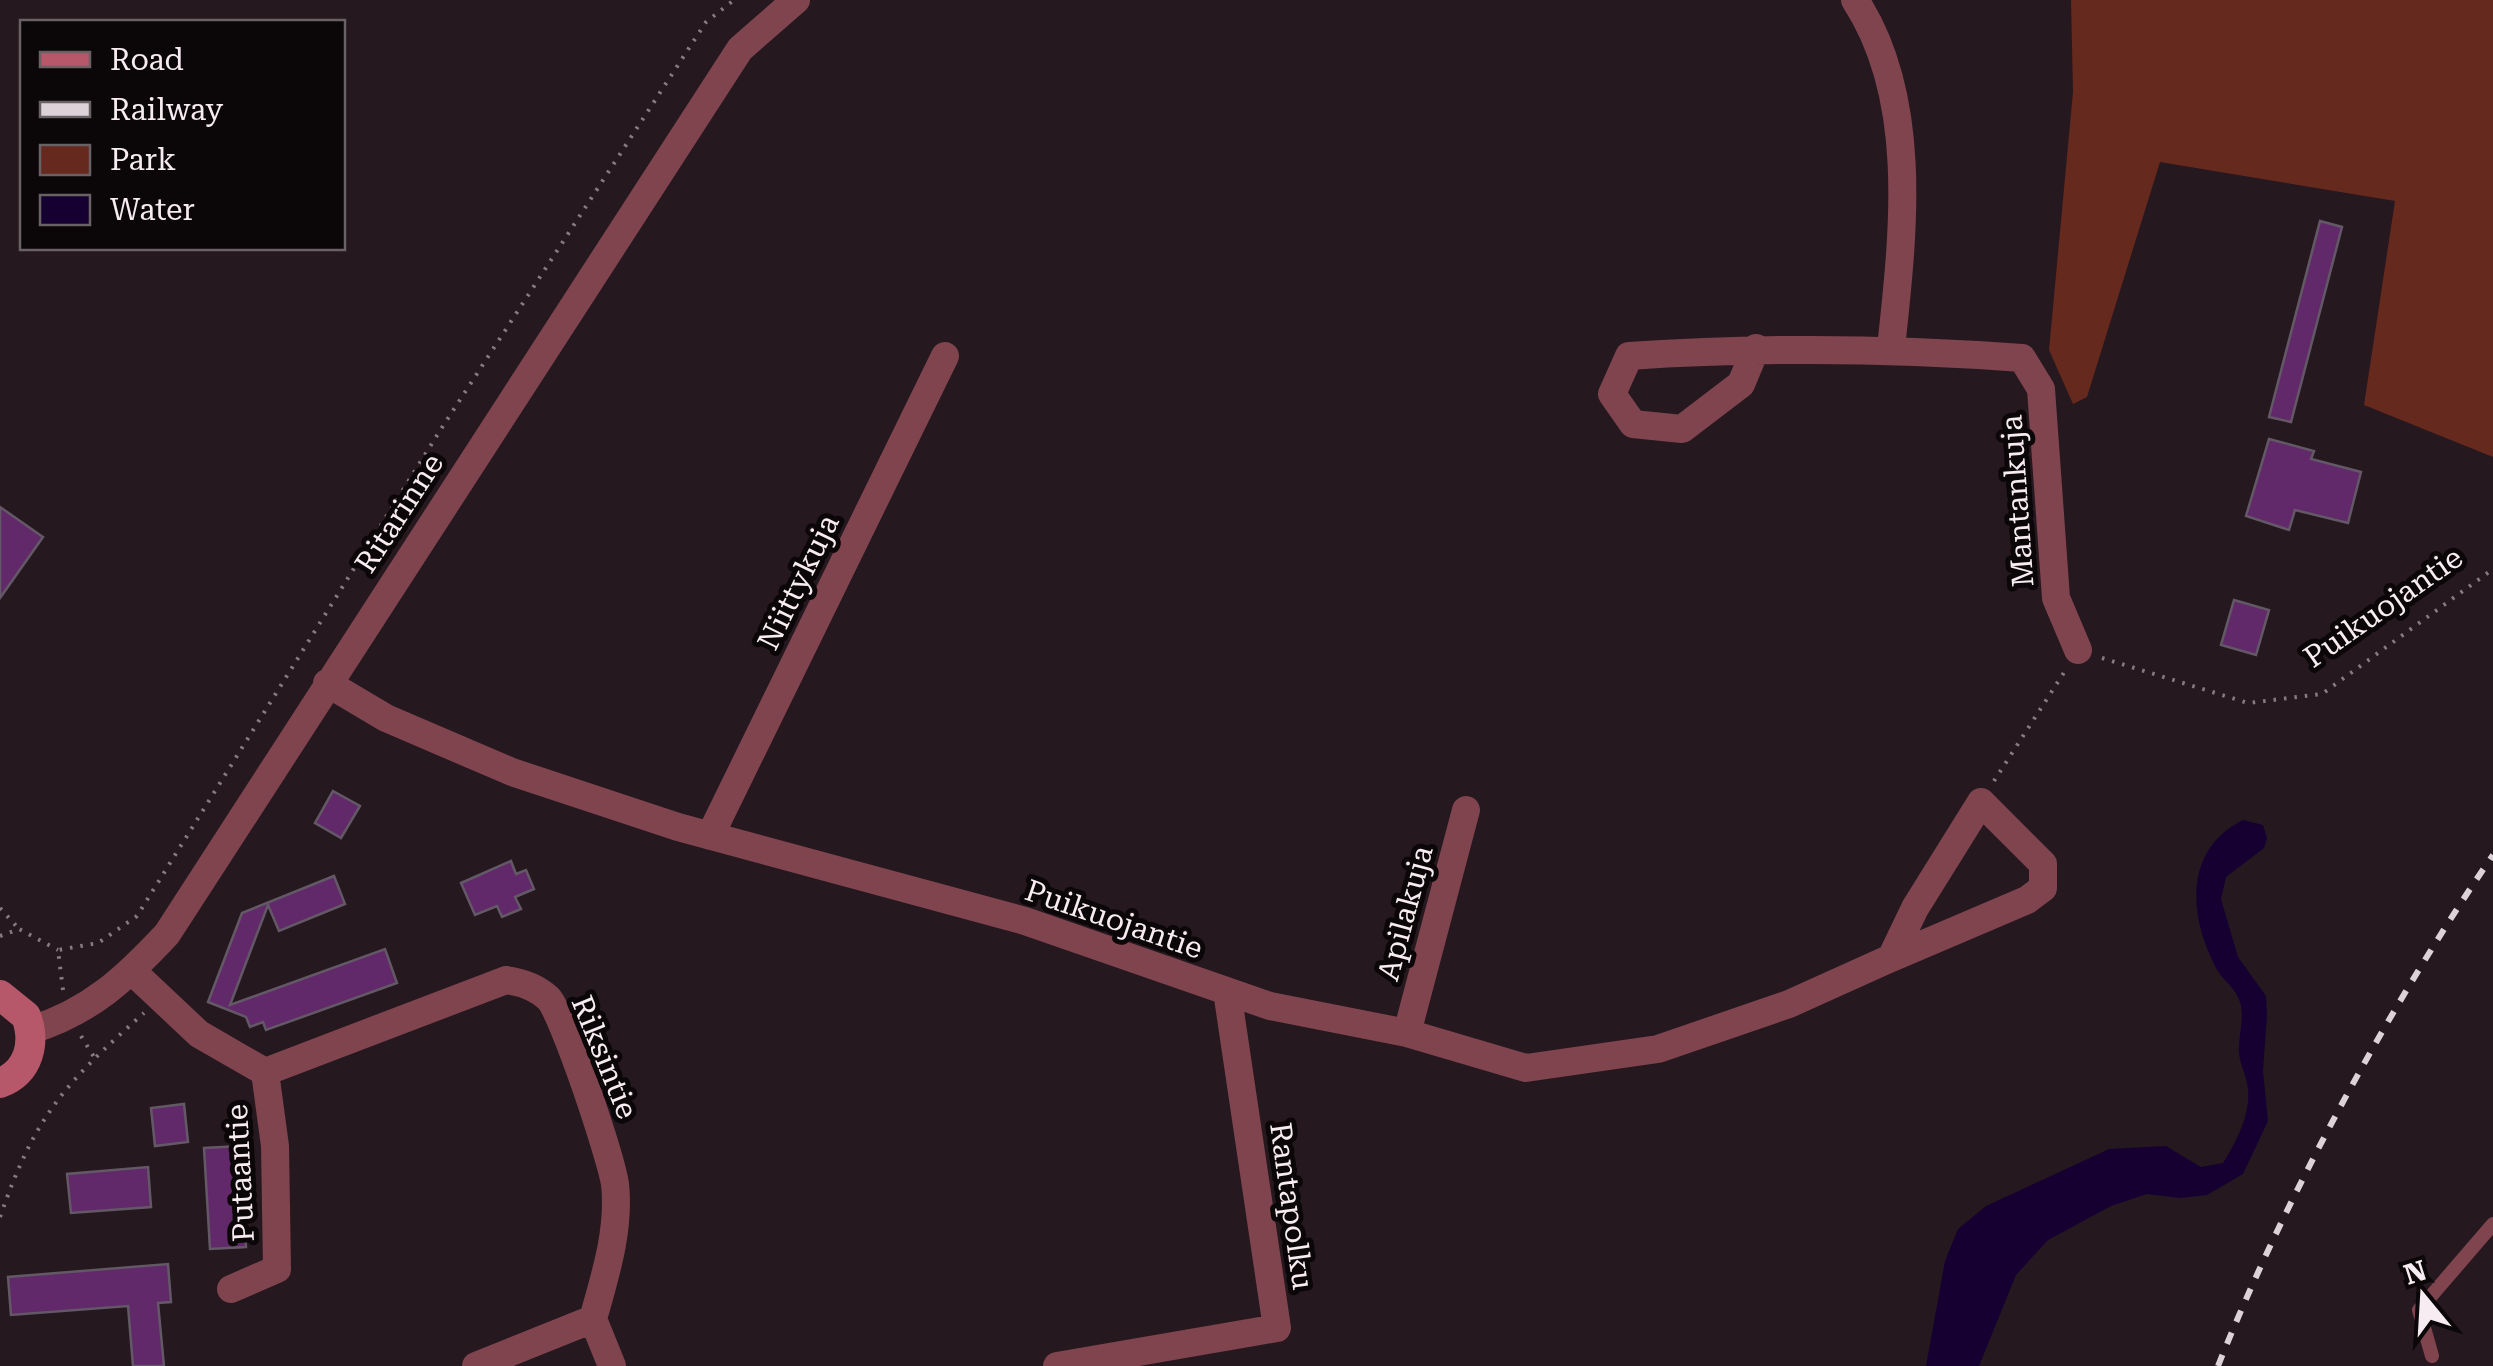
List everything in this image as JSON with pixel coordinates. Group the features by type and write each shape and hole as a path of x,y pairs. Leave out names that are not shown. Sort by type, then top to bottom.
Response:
{"main road":[{"path":"0,996 17,1005 31,1030 28,1058 20,1070 0,1083"}],"street":[{"name":"Ritarinne","path":"31,1030 71,1018 132,971 166,934 740,50 796,0"},
{"path":"1855,0 1887,59 1905,210 1891,348"},
{"name":"Mantankuja","path":"1756,348 1742,384 1682,429 1632,424 1612,394 1629,356 1756,348 1891,348 2022,358 2041,389 2056,598 2078,650"},
{"name":"Niittykuja","path":"710,836 944,356"},
{"name":"Puikuojantie","path":"328,683 386,718 512,772 710,836 1024,921 1270,1006 1408,1033 1526,1068 1658,1049 1789,1004 2027,900 2042,888 2042,864 1981,802"},
{"path":"1891,958 1916,908 1981,802"},
{"name":"Apilakuja","path":"1408,1033 1466,810"},
{"name":"Putaantie","path":"132,971 158,1000 199,1034 265,1072 275,1146 277,1269 231,1290"},
{"name":"Riksintie","path":"265,1072 506,980 524,982 550,999 596,1112 615,1185 612,1254 592,1319"},
{"name":"Rantapolku","path":"1057,1366 1277,1328 1227,991"},
{"path":"476,1366 592,1319 612,1366"}],"lane":[{"path":"2432,1356 2419,1310 2493,1224"}],"path":[{"path":"0,908 18,929 58,950 98,943 137,916 473,380 706,22 734,0"},
{"name":"Puikuojantie","path":"2078,650 2248,703 2322,694 2493,569"},
{"path":"1981,802 2078,650"},
{"path":"0,936 18,929"},
{"path":"58,950 71,1018 94,1057"},
{"path":"0,1218 22,1154 45,1112 94,1057 158,1000"}],"green space":[{"path":"2071,0 2493,0 2493,457 2364,405 2395,201 2160,162 2087,397 2073,404 2049,350 2073,92"}],"water":[{"path":"2243,820 2263,825 2267,838 2264,848 2226,877 2221,899 2238,957 2266,996 2263,1071 2268,1121 2243,1174 2207,1195 2180,1198 2147,1194 2111,1206 2048,1240 2016,1275 1979,1366 1926,1366 1945,1261 1958,1229 1986,1206 2109,1149 2166,1146 2201,1167 2223,1163 2248,1104 2239,1053 2242,1012 2237,995 2219,973 2207,948 2200,927 2197,885 2210,848"}],"building":[{"path":"2320,221 2342,227 2291,422 2269,417"},
{"path":"2269,439 2314,451 2311,459 2361,472 2348,523 2295,510 2289,530 2246,516"},
{"path":"0,507 43,537 0,598"},
{"path":"2234,600 2269,610 2256,655 2221,645"},
{"path":"333,791 360,806 341,838 315,823"},
{"path":"511,861 516,874 526,870 534,889 515,897 521,909 502,917 497,906 475,915 461,883"},
{"path":"334,876 345,904 279,931 268,905 230,1005 385,949 397,983 266,1030 263,1022 250,1027 246,1017 208,1002 242,913"},
{"path":"184,1104 188,1142 155,1146 151,1108"},
{"path":"240,1146 246,1247 210,1249 204,1148"},
{"path":"148,1167 151,1207 71,1213 67,1174"},
{"path":"168,1264 171,1302 158,1303 164,1366 133,1366 128,1306 11,1315 8,1277"}],"railway":[{"path":"2218,1366 2275,1236 2342,1104 2416,974 2493,855"}]}
